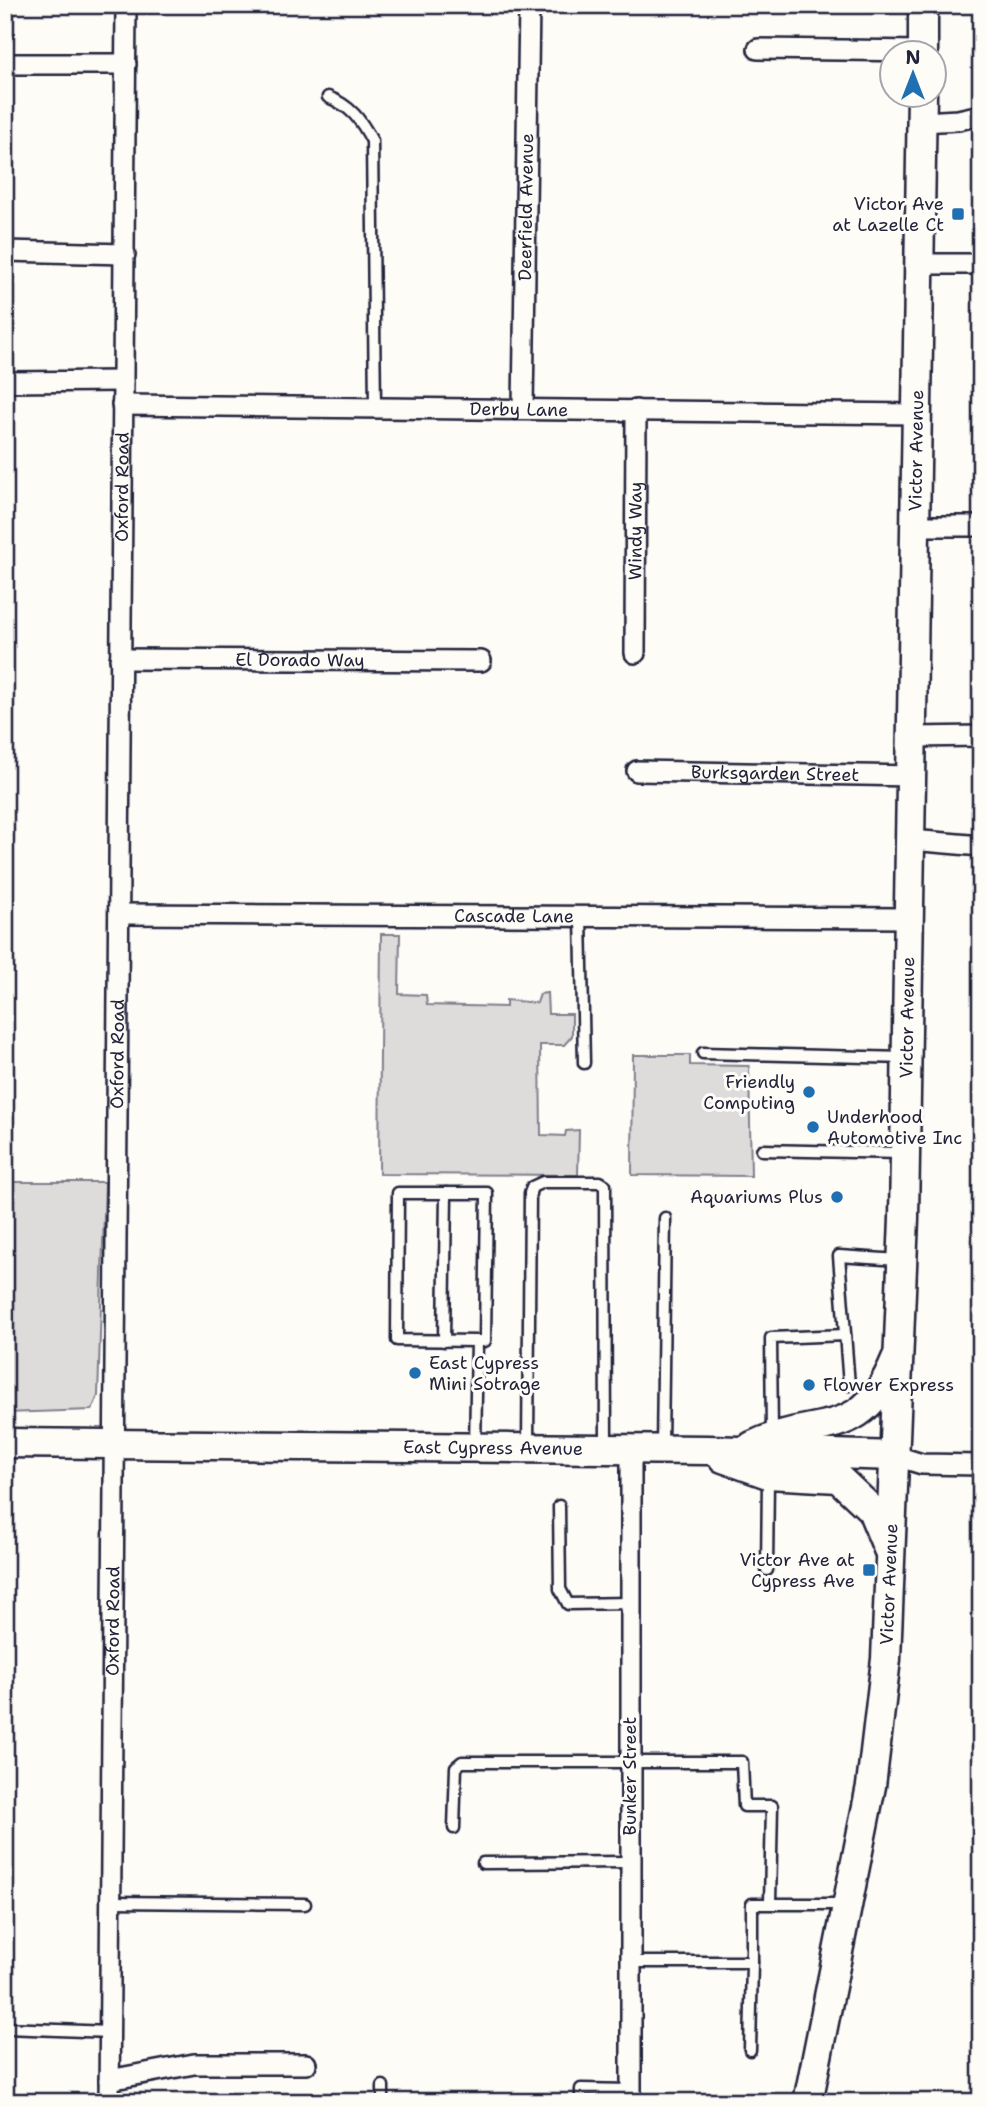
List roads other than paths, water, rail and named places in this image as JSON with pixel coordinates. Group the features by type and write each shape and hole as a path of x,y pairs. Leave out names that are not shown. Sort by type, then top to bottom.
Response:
{"main road":[{"path":"923,5 923,38"},
{"name":"Victor Avenue","path":"808,2102 871,1786 882,1703 891,1563 903,1260 922,108"},
{"path":"743,1450 772,1437 840,1424 854,1416 880,1390 900,1350"},
{"name":"East Cypress Avenue","path":"5,1443 743,1450 896,1456"},
{"path":"708,1450 736,1464 768,1474 838,1478 872,1510 886,1539 891,1563"}],"street":[{"name":"Oxford Road","path":"109,2102 126,5"},
{"name":"Deerfield Avenue","path":"523,408 529,5"},
{"path":"758,49 878,51"},
{"path":"5,64 126,64"},
{"path":"922,108 958,120 981,115"},
{"path":"5,251 125,254"},
{"path":"920,264 981,264"},
{"path":"5,382 123,382"},
{"name":"Derby Lane","path":"122,405 918,414"},
{"name":"Windy Way","path":"635,653 636,410"},
{"path":"917,526 981,526"},
{"name":"El Dorado Way","path":"120,659 481,661"},
{"path":"913,737 981,736"},
{"name":"Burksgarden Street","path":"637,771 913,776"},
{"path":"911,840 981,846"},
{"name":"Cascade Lane","path":"120,914 909,918"},
{"name":"Bunker Street","path":"619,1449 630,1603 631,2096"},
{"name":"East Cypress Avenue","path":"896,1456 922,1464 981,1465"},
{"path":"109,2080 194,2064 306,2064"}],"lane":[{"path":"328,97 344,103 360,118 372,141 374,407"},
{"path":"581,916 584,1063"},
{"path":"703,1053 906,1058"},
{"path":"762,1150 905,1153"},
{"path":"528,1448 530,1193 537,1183 592,1182 605,1185 606,1193 619,1449"},
{"path":"398,1193 487,1194 485,1341 444,1341 397,1340 398,1193"},
{"path":"444,1341 446,1193"},
{"path":"662,1449 665,1218"},
{"path":"849,1385 839,1256 903,1260"},
{"path":"772,1437 771,1338 845,1335"},
{"path":"475,1448 477,1341"},
{"path":"767,1570 768,1474"},
{"path":"559,1506 560,1589 568,1604 630,1603"},
{"path":"454,1828 456,1767 462,1762 742,1762 744,1806 772,1806 770,1903"},
{"path":"483,1863 630,1862"},
{"path":"111,1902 305,1904"},
{"path":"750,2050 752,1904 847,1905"},
{"path":"632,1962 752,1962"},
{"path":"5,2028 110,2032"},
{"path":"383,2086 383,2102"},
{"path":"581,2102 581,2089 631,2096"}],"place":[{"name":"Victor Ave at Lazelle Ct","path":"958,214"},
{"name":"Friendly Computing","path":"809,1092"},
{"name":"Underhood Automotive Inc","path":"813,1127"},
{"name":"Aquariums Plus","path":"837,1197"},
{"name":"East Cypress Mini Sotrage","path":"415,1373"},
{"name":"Flower Express","path":"809,1385"},
{"name":"Victor Ave at Cypress Ave","path":"869,1570"}]}
